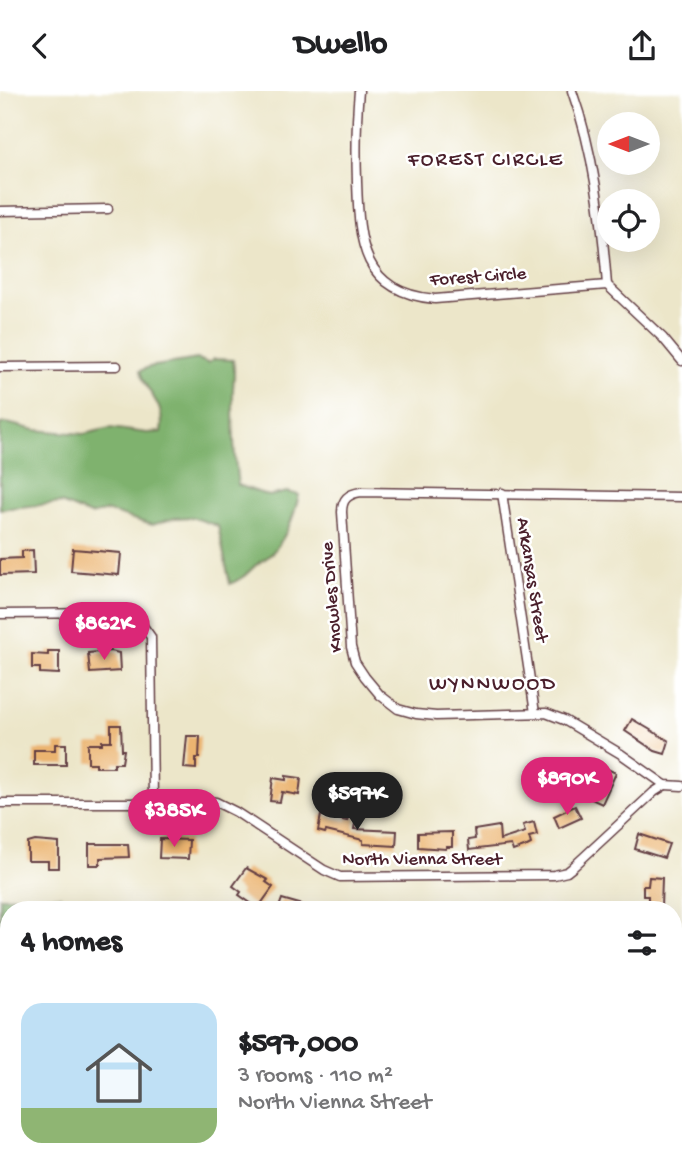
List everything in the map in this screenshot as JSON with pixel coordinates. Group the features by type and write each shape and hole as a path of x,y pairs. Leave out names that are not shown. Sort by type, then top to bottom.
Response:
{"street":[{"name":"Forest Circle","path":"359,91 356,125 358,229 364,252 375,272 394,287 413,297 435,299 607,285"},
{"path":"572,91 584,124 593,162 607,285 663,338 682,361"},
{"path":"0,211 108,209"},
{"path":"0,367 117,366"},
{"name":"Knowles Drive","path":"665,785 621,754 564,720 546,713 436,716 416,714 398,709 380,695 355,662 351,647 342,503 353,493 361,492 682,497"},
{"name":"Arkansas Street","path":"502,493 535,713"},
{"path":"0,614 115,613 138,619 150,637 153,800"},
{"path":"665,785 682,786"},
{"name":"North Vienna Street","path":"0,803 198,800 223,804 324,870 340,877 554,875 572,868 654,792 665,785"}],"green space":[{"path":"197,359 208,363 214,359 233,360 238,485 269,496 287,492 299,495 281,542 270,555 244,576 230,584 218,526 192,517 175,518 152,525 107,511 90,515 61,503 0,509 0,424 84,434 110,428 161,432 161,413 140,371"},
{"path":"60,896 60,901 0,901 0,897"}],"building":[{"path":"73,549 121,553 119,575 71,571"},
{"path":"33,550 34,574 0,575 0,559 22,558 22,551"},
{"path":"48,651 59,651 59,674 40,673 40,668 32,668 32,654 48,655"},
{"path":"88,653 119,653 120,671 90,673"},
{"path":"632,719 669,741 665,754 655,751 625,731"},
{"path":"111,725 121,725 124,750 122,763 114,763 114,767 96,767 96,763 88,763 88,744 111,741"},
{"path":"187,736 200,736 196,769 184,768"},
{"path":"55,744 66,744 66,765 34,765 34,750 55,750"},
{"path":"603,767 616,773 602,804 589,798"},
{"path":"286,776 301,778 299,795 282,792 280,802 270,801 273,778 286,780"},
{"path":"575,806 581,818 559,828 554,816"},
{"path":"321,815 347,821 348,817 356,818 354,829 397,831 396,846 363,844 363,840 318,831"},
{"path":"534,822 537,835 529,837 531,844 527,846 513,851 511,845 469,850 468,840 475,839 474,830 499,826 500,840 525,832 523,825"},
{"path":"452,832 452,847 418,847 418,833"},
{"path":"639,834 669,844 664,858 635,849"},
{"path":"160,839 189,840 188,859 159,858"},
{"path":"28,843 59,843 59,868 48,868 48,861 28,861"},
{"path":"89,844 128,844 129,857 100,858 100,865 89,865"},
{"path":"246,868 268,880 266,882 273,887 263,901 248,901 233,886"},
{"path":"649,877 662,878 661,901 648,901 648,896 643,896 643,886 648,886"}],"district":[{"name":"FOREST CIRCLE","path":"486,161"},
{"name":"WYNNWOOD","path":"493,685"}]}
